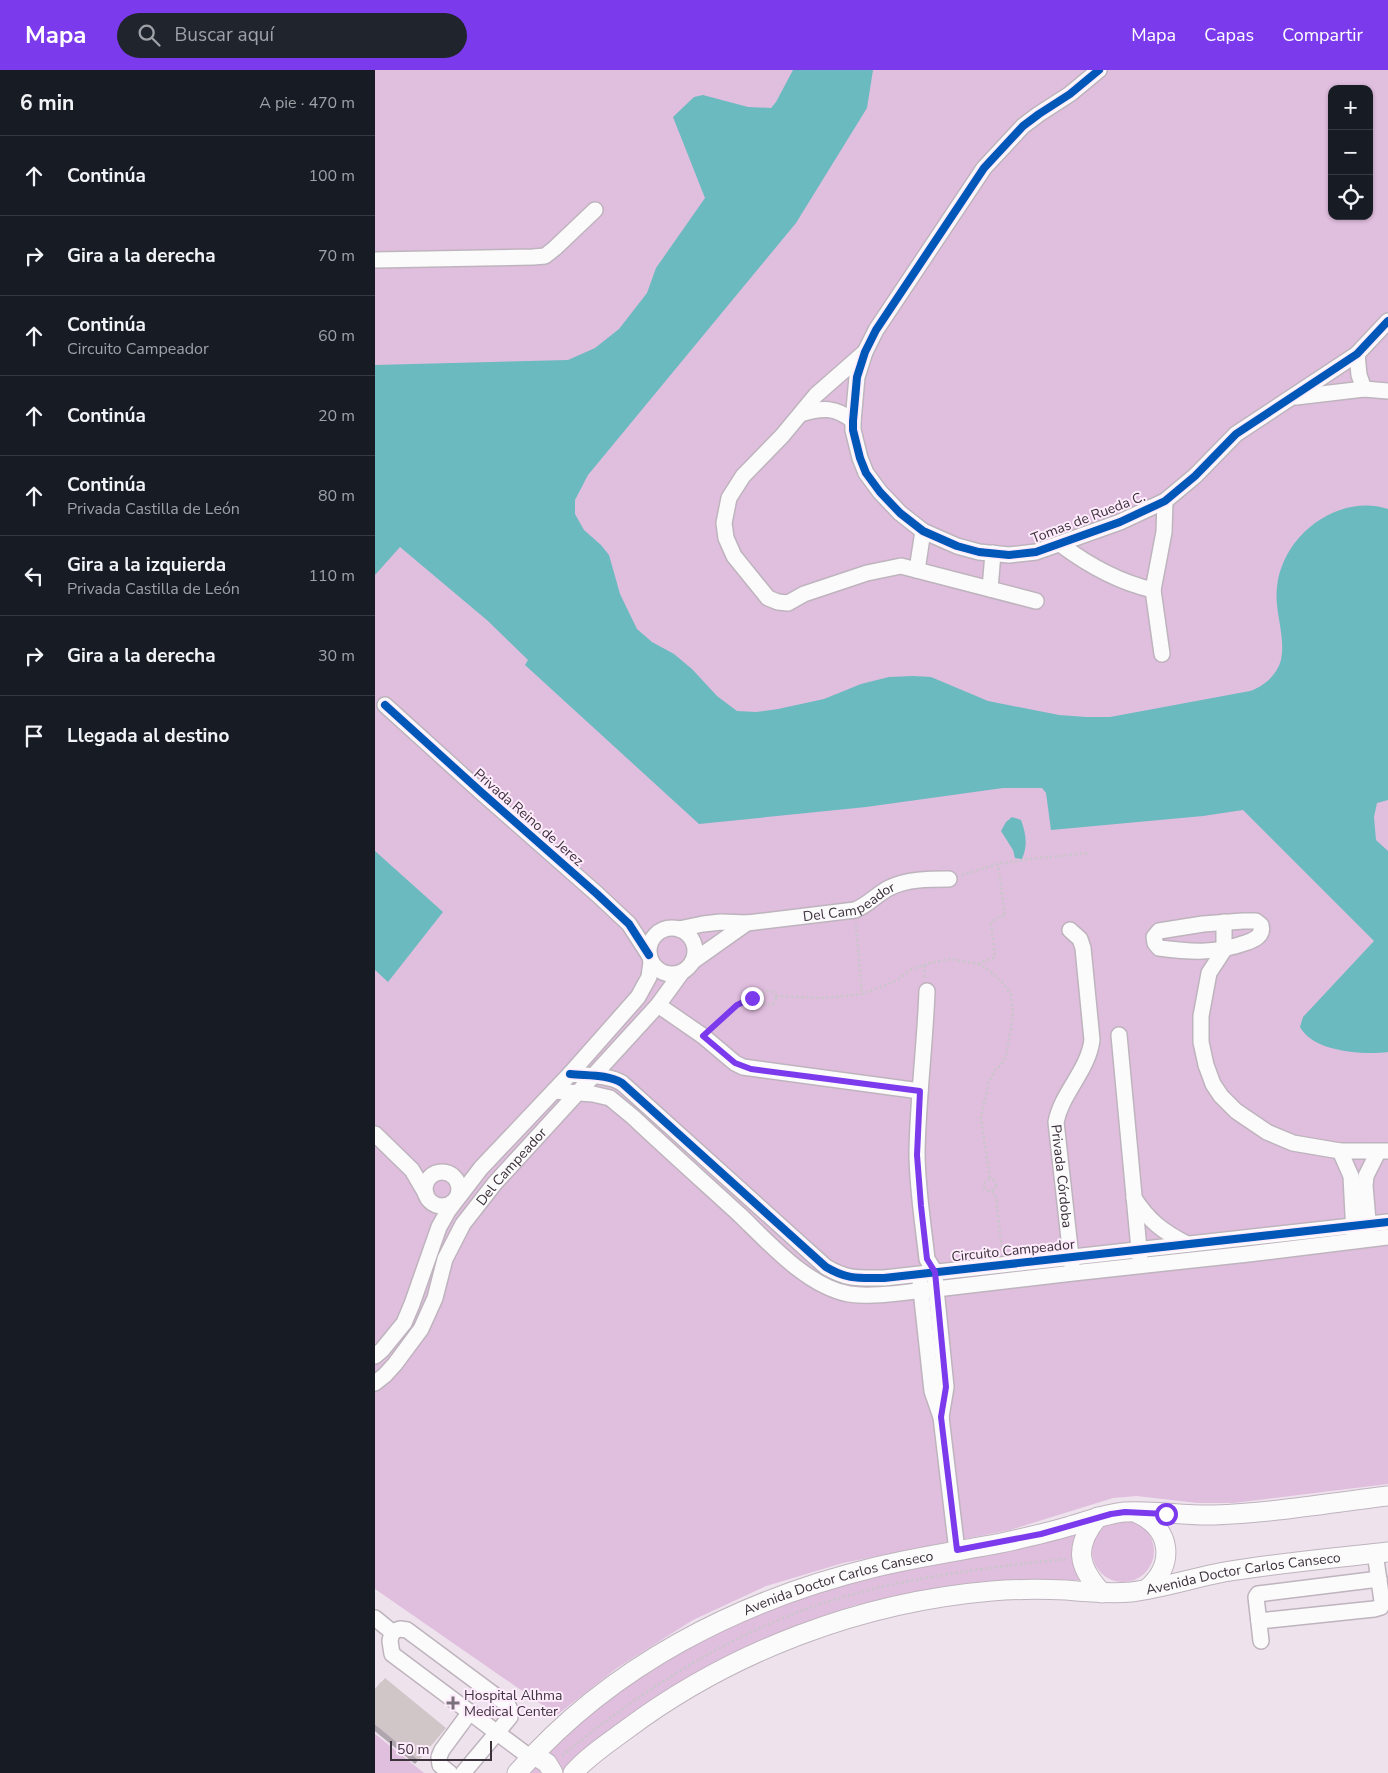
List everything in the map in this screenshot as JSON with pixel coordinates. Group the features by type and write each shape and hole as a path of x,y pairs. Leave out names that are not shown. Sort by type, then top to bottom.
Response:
{"main road":[{"name":"Avenida Doctor Carlos Canseco","path":"517,1773 574,1714 667,1649 703,1629 744,1610 807,1586 876,1567 1041,1534 1098,1517 1125,1512 1214,1515 1388,1496"},
{"path":"1136,1512 1147,1517 1156,1526 1163,1536 1166,1547 1166,1560 1162,1571 1156,1582 1147,1590"},
{"path":"1098,1517 1085,1536 1081,1548 1081,1558 1093,1584 1102,1593"},
{"name":"Avenida Doctor Carlos Canseco","path":"573,1773 649,1712 728,1666 791,1638 875,1612 949,1596 993,1591 1029,1589 1117,1593 1147,1590 1224,1572 1381,1552"},
{"path":"533,1756 547,1763 553,1773"}],"street":[{"name":"Tomas de Rueda C.","path":"1099,70 1070,94 1023,126 984,168 881,322 865,352 857,377 853,421 857,449 866,473 880,492 900,513 923,531 957,546 979,552 1009,555 1036,552 1119,522 1165,501 1195,476 1236,434 1357,354 1388,320"},
{"path":"375,260 545,256 595,210"},
{"path":"865,352 816,395 782,436 743,476 729,498 724,523 726,538 734,556 768,598 789,604 804,594 867,573 901,566 1036,601"},
{"path":"1357,354 1359,375 1364,389"},
{"path":"1292,398 1364,389 1388,391"},
{"path":"800,414 819,408 842,412 853,421"},
{"path":"1162,654 1153,590 1164,532 1165,501"},
{"path":"917,570 923,531"},
{"path":"1060,544 1085,562 1134,585 1153,590"},
{"path":"990,590 993,553"},
{"name":"Privada Reino de Jerez","path":"385,705 629,924 650,959"},
{"name":"Del Campeador","path":"679,929 721,922 747,923 855,910 865,906 890,887 928,879 949,879"},
{"path":"1256,921 1263,929 1260,936 1251,941 1225,950 1183,951 1159,948 1155,943 1154,937 1159,931 1224,922 1256,921"},
{"path":"1209,973 1225,950 1224,922"},
{"name":"Del Campeador","path":"375,1383 395,1364 421,1329 435,1298 445,1259 453,1240 487,1194 658,1005 687,967 747,923"},
{"path":"629,924 663,929 679,929 691,939 695,954 687,967 668,974 661,972 650,959 649,947 651,940 663,929"},
{"path":"1203,924 1204,951 1209,973 1201,1016 1201,1042 1205,1065 1213,1084 1221,1096 1236,1111 1267,1132 1293,1143 1340,1151 1383,1152"},
{"name":"Privada Córdoba","path":"1070,930 1080,939 1083,948 1092,1040 1088,1059 1059,1109 1056,1122 1073,1272"},
{"name":"Del Campeador","path":"375,1356 404,1323 413,1304 439,1227 456,1198 481,1168 570,1074 639,997 649,976 650,959"},
{"path":"927,992 917,1155 927,1259 935,1272 946,1387 941,1417"},
{"path":"658,1005 743,1067 920,1091"},
{"path":"1119,1035 1141,1266"},
{"path":"617,1049 616,1063 622,1083"},
{"name":"Circuito Campeador","path":"570,1074 615,1078 622,1083 826,1268 839,1275 853,1278 884,1278 1187,1244 1362,1232 1388,1237"},
{"path":"554,1091 593,1094 610,1098 633,1117 773,1248 817,1283 831,1290 863,1295 920,1290"},
{"name":"Del Campeador","path":"375,1134 412,1170 427,1196 434,1226 433,1242"},
{"path":"1340,1151 1351,1176 1362,1232"},
{"path":"1362,1232 1366,1176 1383,1152"},
{"name":"Del Campeador","path":"412,1170 424,1174 460,1173 481,1168"},
{"path":"463,1224 456,1198 457,1182 442,1173 427,1182 427,1196 434,1203 442,1206 456,1198 487,1194"},
{"path":"1133,1197 1145,1215 1157,1226 1187,1244"},
{"path":"738,1214 752,1200"},
{"name":"Circuito Campeador","path":"920,1290 1248,1254 1362,1232 1388,1222"},
{"path":"927,1259 919,1274 920,1290 932,1391 941,1417 957,1550"},
{"path":"849,1294 853,1278"},
{"path":"1259,1621 1381,1607 1383,1601 1379,1579 1381,1552"},
{"path":"1261,1641 1256,1597 1258,1594 1379,1579"},
{"path":"375,1618 392,1632"},
{"path":"392,1632 400,1629 407,1630 508,1704 510,1716 463,1773"},
{"path":"392,1632 390,1641 392,1654 497,1732 533,1756"},
{"path":"450,1773 440,1765 439,1757 442,1750 470,1712"}],"path":[{"path":"949,879 998,864 1030,859 1090,854"},
{"path":"978,964 995,957 991,924 996,918 1005,916 998,864"},
{"path":"855,910 862,994"},
{"path":"703,1036 737,1005 771,991 775,994 776,1000 773,1004 768,1005 764,1003 762,996"},
{"path":"993,1179 997,1185 992,1191 986,1190 984,1186 986,1180 993,1179"},
{"path":"992,1191 996,1198 1004,1264"}],"shaded area":[{"path":"375,70 1388,70 1388,1484 1234,1503 1197,1503 1137,1496 1113,1498 1010,1530 843,1563 766,1586 693,1620 617,1668 557,1715 375,1589"},
{"path":"1117,1520 1129,1520 1145,1529 1152,1539 1154,1551 1152,1563 1145,1573 1129,1582 1117,1582 1106,1577 1097,1568 1092,1557 1092,1545 1097,1534 1106,1525"},
{"path":"1079,1533 1075,1546 1074,1563 1081,1580 1017,1580 939,1589 856,1605 787,1630 719,1663 585,1752 563,1773 525,1773 604,1701 684,1651 762,1612 875,1573 1006,1552"},
{"path":"375,1734 424,1773 375,1773"}],"water":[{"path":"793,70 873,70 867,108 796,223 588,475 575,500 575,514 584,530 609,555 620,594 637,629 652,642 674,654 692,669 717,696 737,711 756,712 778,709 824,699 861,684 889,677 913,676 931,677 988,701 1059,715 1110,717 1250,691 1265,683 1273,675 1281,660 1282,642 1277,605 1277,587 1281,568 1289,551 1315,523 1332,513 1350,507 1369,506 1388,509 1388,800 1377,803 1374,817 1376,840 1388,851 1388,1052 1353,1052 1327,1047 1306,1035 1300,1027 1303,1017 1374,941 1243,810 1203,816 1051,830 1046,793 1042,788 1003,788 866,807 699,824 525,665 528,660 488,621 400,547 375,575 375,365 568,360 595,348 619,329 647,293 656,268 705,198 673,117 694,97 703,95 748,107 771,108"},
{"path":"1012,817 1021,820 1024,830 1026,844 1022,859 1015,858 1013,850 1001,831 1006,822"},
{"path":"375,851 443,912 388,982 375,970"}],"building":[{"path":"385,1678 446,1728 419,1760 375,1724 375,1690"}],"cycle path":[{"path":"1099,70 1070,94 1023,126 984,168 876,330 865,352 857,377 853,430 866,473 880,492 900,513 923,531 957,546 979,552 1009,555 1036,552 1120,522 1165,501 1195,476 1236,434 1357,354 1388,321"},
{"path":"385,705 629,924 649,955"},
{"path":"570,1074 603,1077 622,1083 826,1267 841,1274 854,1277 884,1278 1388,1222"}],"place":[{"name":"Hospital Alhma Medical Center","path":"453,1703"}],"route":[{"path":"752,998 737,1005 703,1036 735,1063 751,1069 920,1091 917,1155 921,1206 927,1259 935,1272 946,1387 941,1417 957,1550 1002,1543 1041,1534 1111,1514 1125,1512 1166,1514"}]}
